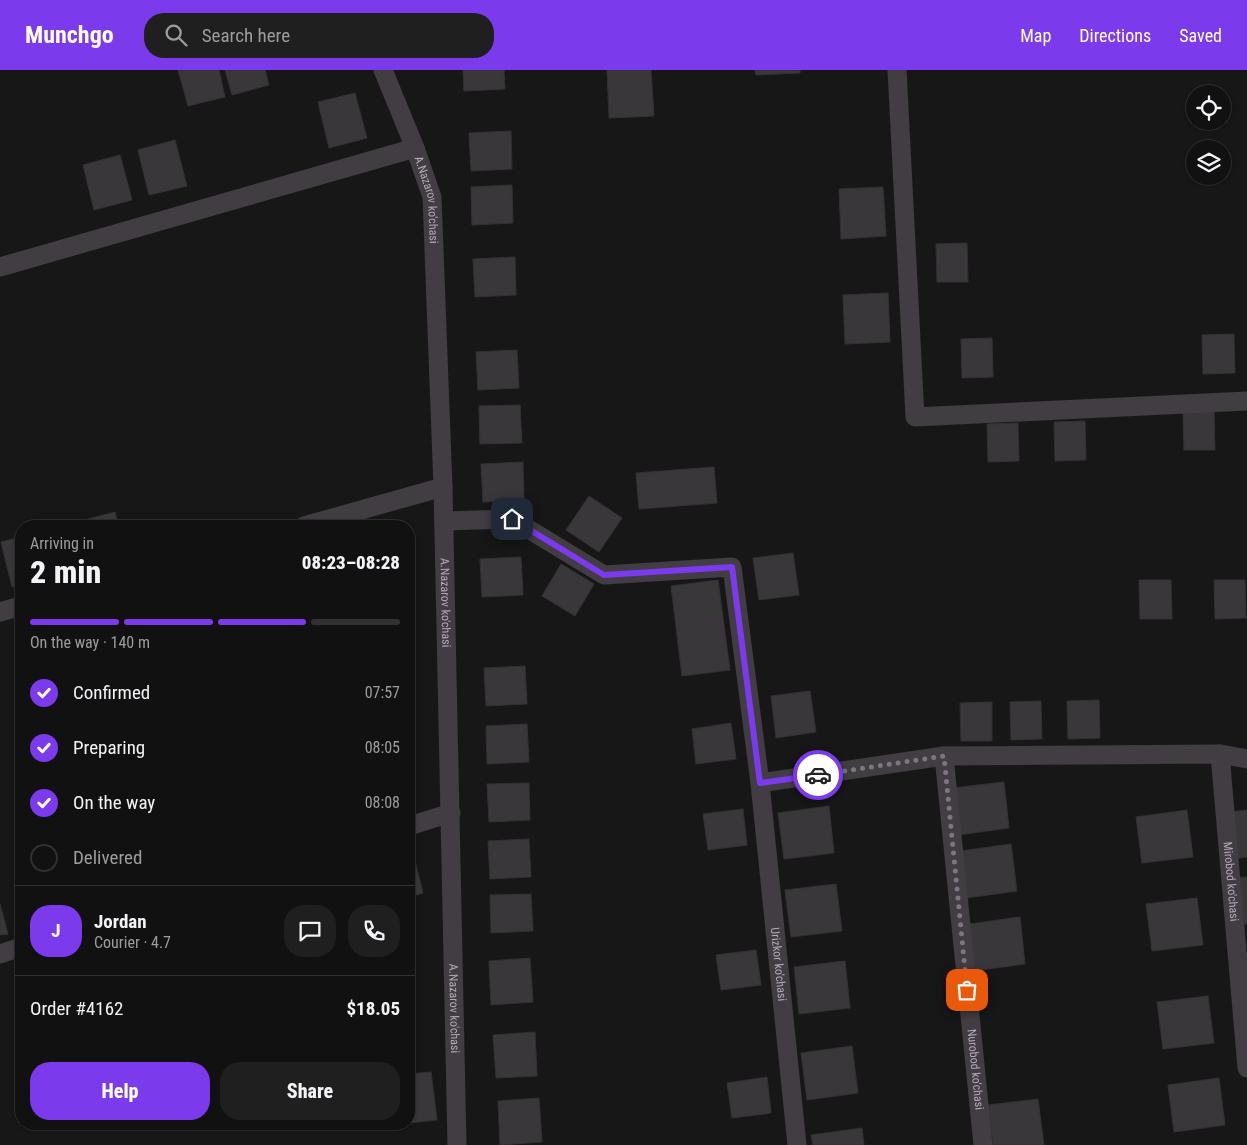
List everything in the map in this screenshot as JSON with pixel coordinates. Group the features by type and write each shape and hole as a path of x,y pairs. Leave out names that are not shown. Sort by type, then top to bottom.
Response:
{"street":[{"name":"A.Nazarov ko'chasi","path":"382,70 415,148 432,197 444,521 457,1145"},
{"path":"897,70 915,417 1247,401"},
{"path":"0,267 415,148"},
{"path":"325,520 443,487"},
{"name":"Urizkor ko'chasi","path":"444,521 512,519 604,575 732,567 760,783 797,1145"},
{"path":"0,612 15,608"},
{"path":"760,783 944,756 1220,754 1247,759"},
{"name":"Mirobod ko'chasi","path":"1220,754 1247,1068"},
{"name":"Nurobod ko'chasi","path":"944,756 983,1145"},
{"path":"415,824 451,813"},
{"path":"0,954 15,949"}],"building":[{"path":"178,70 219,70 225,97 188,106"},
{"path":"225,70 265,70 269,85 232,95"},
{"path":"463,70 504,70 505,89 464,91"},
{"path":"607,70 651,70 654,116 609,118"},
{"path":"755,70 800,70 800,73 756,75"},
{"path":"355,93 367,138 329,148 318,102"},
{"path":"511,131 512,169 471,171 469,133"},
{"path":"175,140 187,186 149,195 138,150"},
{"path":"120,155 132,200 94,210 83,165"},
{"path":"512,185 513,223 472,225 471,187"},
{"path":"883,187 886,236 841,239 839,189"},
{"path":"967,243 968,282 937,282 936,244"},
{"path":"515,257 516,295 475,297 473,259"},
{"path":"888,293 890,342 845,344 843,295"},
{"path":"1234,334 1235,373 1203,374 1202,335"},
{"path":"992,338 993,377 962,378 961,339"},
{"path":"517,350 519,388 478,390 476,352"},
{"path":"520,405 522,443 480,444 479,406"},
{"path":"1214,411 1215,450 1184,450 1183,412"},
{"path":"1085,421 1086,460 1055,461 1054,422"},
{"path":"1018,423 1019,461 988,462 987,424"},
{"path":"523,462 524,500 483,502 481,464"},
{"path":"714,467 717,503 639,509 636,473"},
{"path":"589,496 622,518 599,552 566,530"},
{"path":"115,512 117,520 85,520"},
{"path":"15,538 15,586 12,587 1,542"},
{"path":"793,553 799,595 759,600 753,558"},
{"path":"521,557 523,595 482,597 480,559"},
{"path":"561,564 594,584 575,616 542,596"},
{"path":"718,580 730,670 682,676 671,586"},
{"path":"1139,580 1171,580 1172,619 1140,619"},
{"path":"1214,580 1245,580 1246,618 1215,619"},
{"path":"525,666 527,704 486,706 484,668"},
{"path":"810,691 816,732 776,738 771,696"},
{"path":"1099,700 1100,738 1068,739 1067,701"},
{"path":"1041,701 1042,739 1011,740 1010,702"},
{"path":"992,702 992,741 961,741 960,703"},
{"path":"731,723 736,759 696,764 692,729"},
{"path":"527,724 529,762 487,764 486,726"},
{"path":"1004,782 1009,828 958,835 953,788"},
{"path":"529,783 530,820 489,822 487,784"},
{"path":"829,806 834,853 784,859 778,813"},
{"path":"743,809 747,845 708,850 703,814"},
{"path":"1187,810 1193,857 1142,863 1136,817"},
{"path":"1247,810 1247,857 1234,859 1229,812"},
{"path":"529,839 531,877 490,879 488,841"},
{"path":"1011,844 1017,891 966,898 961,851"},
{"path":"415,862 423,893 415,895"},
{"path":"1247,877 1247,924 1241,925 1235,878"},
{"path":"836,884 842,931 791,937 785,890"},
{"path":"531,894 533,931 491,933 490,895"},
{"path":"1197,898 1203,945 1152,951 1146,904"},
{"path":"0,904 8,934 0,935"},
{"path":"1020,917 1025,964 974,971 969,924"},
{"path":"756,950 761,985 721,990 716,955"},
{"path":"530,958 533,1002 491,1005 489,961"},
{"path":"845,961 850,1008 799,1014 794,967"},
{"path":"1208,996 1214,1043 1163,1049 1157,1002"},
{"path":"535,1032 537,1076 496,1078 493,1035"},
{"path":"852,1046 858,1093 807,1100 801,1053"},
{"path":"431,1072 437,1120 415,1122 415,1073"},
{"path":"767,1077 771,1113 732,1118 727,1083"},
{"path":"1219,1078 1225,1125 1174,1132 1168,1085"},
{"path":"539,1098 542,1142 500,1145 498,1101"},
{"path":"1038,1099 1044,1145 993,1145 988,1105"},
{"path":"862,1128 864,1145 813,1145 811,1135"}],"way so far":[{"path":"818,775 944,756 967,990"}],"route":[{"path":"512,519 604,575 732,567 760,783 818,775"}]}
